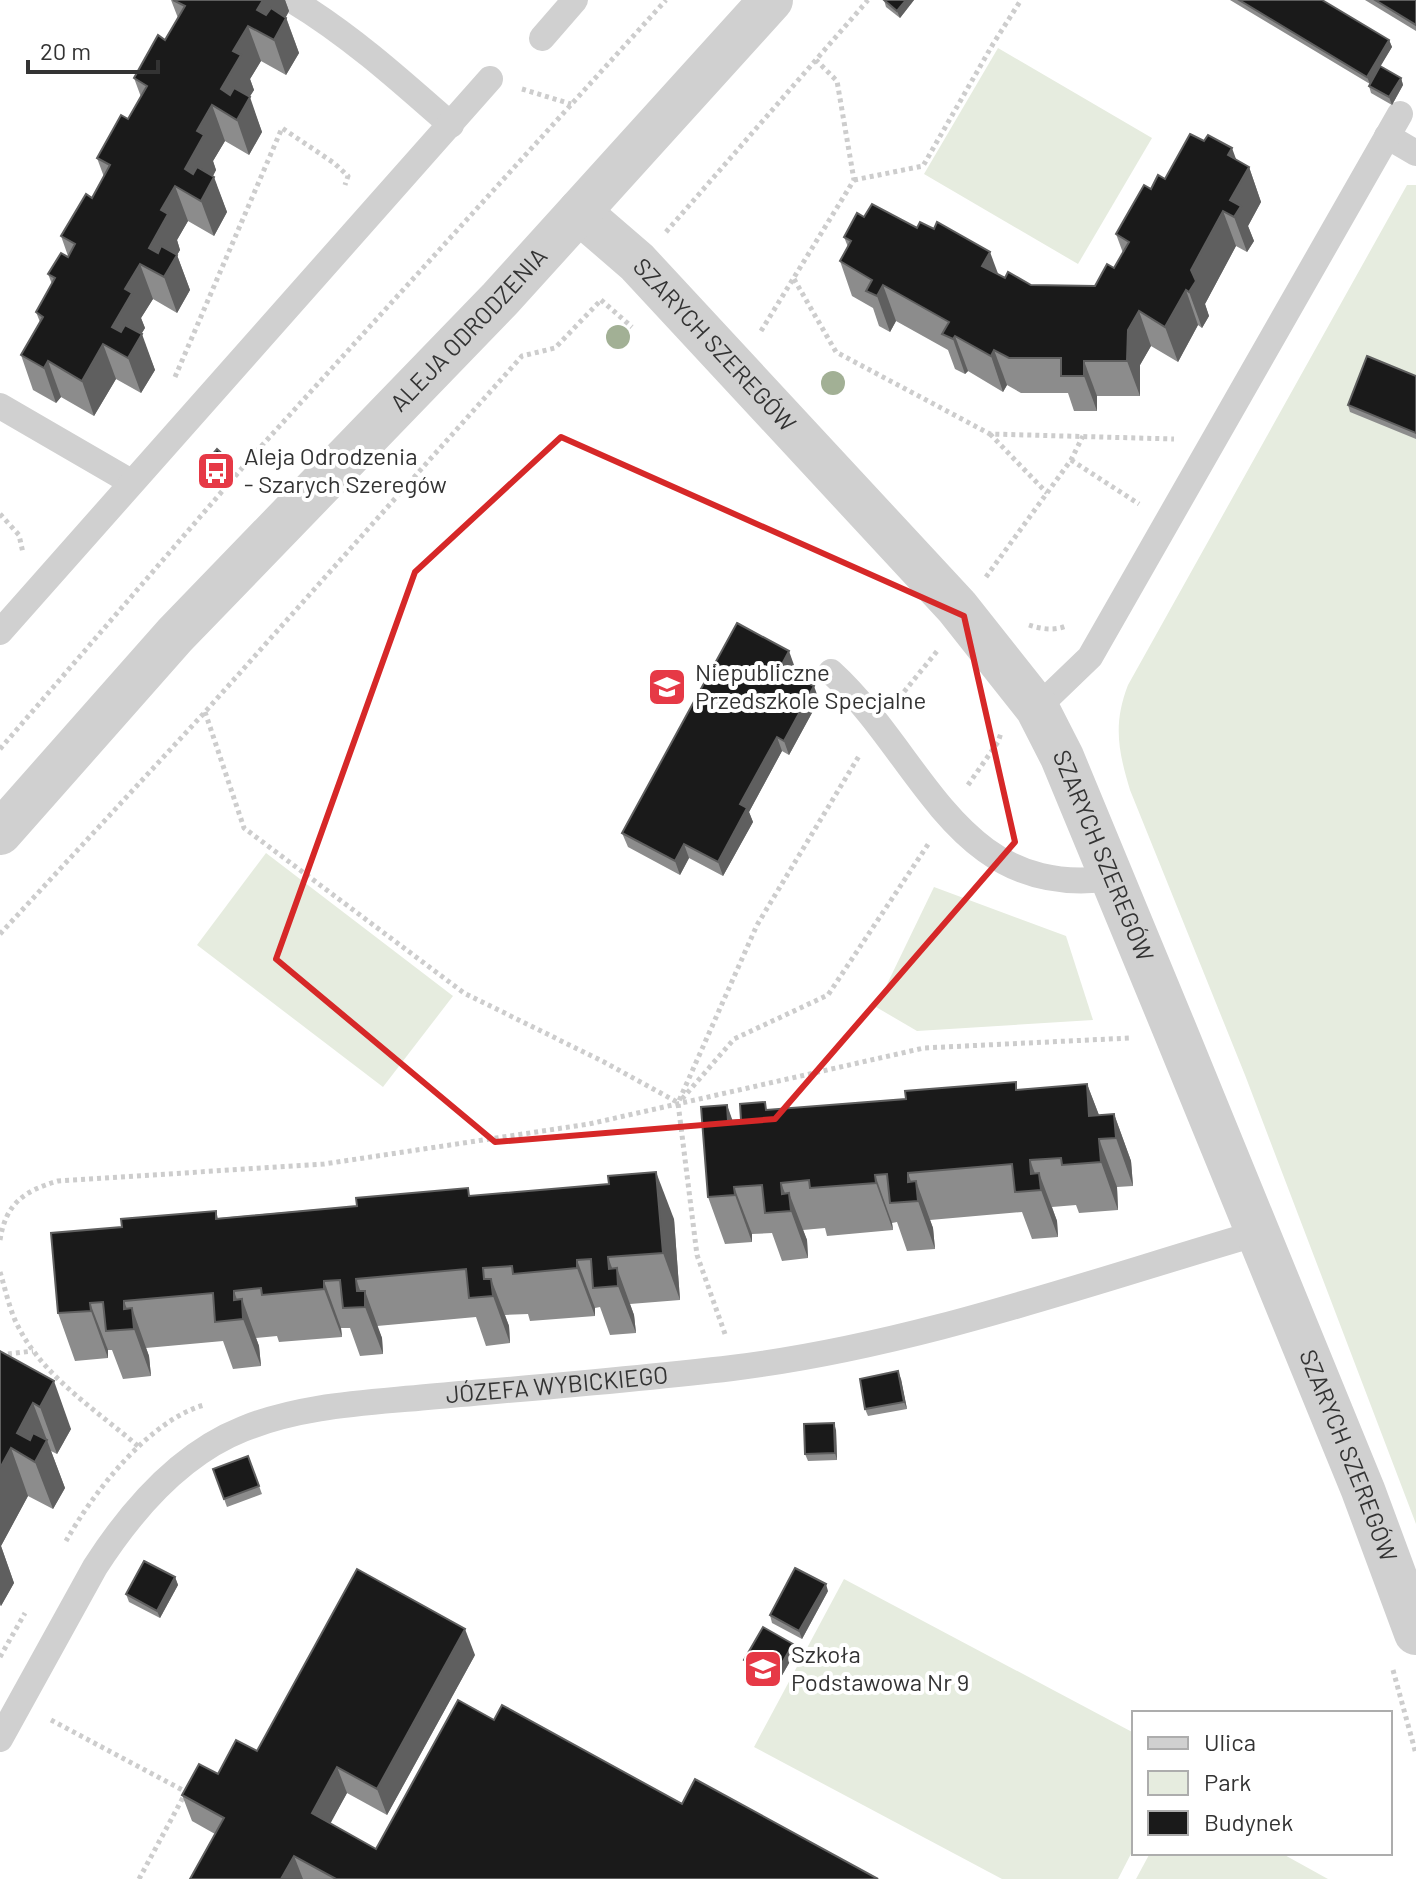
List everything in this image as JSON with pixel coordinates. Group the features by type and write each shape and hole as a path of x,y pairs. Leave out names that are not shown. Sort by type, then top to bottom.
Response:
{"street":[{"name":"ALEJA ODRODZENIA","path":"0,833 175,635 500,299 771,0"},
{"name":"SZARYCH SZEREGÓW","path":"579,212 637,262 957,607 1021,715 1062,757 1363,1490 1416,1633"}],"lane":[{"path":"292,0 323,19 392,72 451,125"},
{"path":"542,38 575,0"},
{"path":"0,632 490,79"},
{"path":"1021,715 1090,657 1394,125 1416,153"},
{"path":"0,406 131,482"},
{"path":"831,672 854,692 947,815 975,842 1004,863 1031,874 1082,883 1112,878"},
{"name":"JÓZEFA WYBICKIEGO","path":"0,1739 95,1567 123,1527 159,1486 188,1461 243,1429 316,1408 732,1368 846,1351 1258,1233"}],"path":[{"path":"0,749 266,441 666,0"},
{"path":"0,934 205,712 522,356 555,348 637,262 868,0"},
{"path":"854,180 923,166 1021,0"},
{"path":"757,339 854,180 837,81 816,60"},
{"path":"188,371 176,382 282,128 348,176 344,190"},
{"path":"794,279 836,352 990,434 1047,493"},
{"path":"601,300 643,337"},
{"path":"990,434 1188,439"},
{"path":"981,584 1071,460 1083,436"},
{"path":"1071,460 1147,509"},
{"path":"0,514 19,535 23,557"},
{"path":"1020,623 1042,629 1059,629 1077,621"},
{"path":"729,1348 697,1255 678,1103 757,925 878,725 935,652"},
{"path":"205,712 244,828 464,993 604,1062 678,1103"},
{"path":"678,1103 734,1039 828,995 947,815 998,742 1021,715"},
{"path":"0,1240 12,1206 32,1188 58,1181 324,1164 589,1124 924,1048 1131,1038"},
{"path":"0,1272 19,1329 33,1351 49,1370 139,1447"},
{"path":"0,1355 33,1351"},
{"path":"19,1704 195,1796"},
{"path":"139,1879 186,1791"}],"highlighted area":[{"path":"561,437 964,616 1015,842 775,1119 495,1142 276,959 415,572"}],"green space":[{"path":"998,48 1152,138 1078,264 924,174"},
{"path":"1407,185 1416,185 1416,1524 1245,1075 1130,790 1119,737 1120,712 1128,685"},
{"path":"266,853 453,996 383,1087 197,945"},
{"path":"934,887 1066,936 1093,1020 917,1031 876,1007"},
{"path":"844,1579 1132,1732 1132,1852 1118,1879 1002,1879 754,1747"},
{"path":"1149,1855 1285,1855 1328,1879 1136,1879"}],"building":[{"path":"173,0 263,0 257,10 266,15 271,8 286,18 274,40 248,26 233,51 241,55 221,89 230,95 234,88 250,97 237,120 212,105 197,131 204,135 185,169 193,174 197,167 214,177 201,201 175,186 161,210 168,214 149,248 158,253 161,246 177,255 164,277 140,264 125,289 132,293 112,327 121,332 125,325 142,334 128,358 103,344 82,381 48,361 44,368 21,355 43,317 36,312 55,278 48,274 61,253 68,257 75,244 61,236 86,194 92,198 110,165 97,158 121,115 128,119 147,86 134,78 158,35 165,40 185,6"},
{"path":"884,0 906,0 897,11"},
{"path":"1239,0 1322,0 1389,40 1367,77"},
{"path":"1375,0 1416,0 1416,25"},
{"path":"1380,66 1401,78 1389,97 1369,86"},
{"path":"1190,134 1204,141 1208,135 1232,148 1228,155 1249,167 1230,200 1241,206 1234,217 1223,211 1191,270 1196,281 1189,292 1186,290 1165,327 1139,311 1128,330 1127,361 1084,361 1084,376 1061,376 1061,358 1009,358 994,350 991,356 955,336 953,339 942,334 949,322 883,285 877,296 866,291 872,280 840,261 851,241 844,237 857,213 864,217 872,204 917,228 920,222 934,229 937,222 990,252 982,266 1005,278 1008,272 1031,285 1095,286 1107,264 1114,268 1129,242 1116,234 1144,185 1151,189 1158,175 1165,179"},
{"path":"1367,356 1416,376 1416,433 1348,405"},
{"path":"217,449 228,459 211,478 200,469"},
{"path":"737,623 789,651 780,668 814,686 784,741 777,737 740,804 747,808 718,862 684,844 675,861 622,833"},
{"path":"1016,1082 1016,1090 1087,1084 1089,1116 1114,1114 1116,1138 1099,1139 1101,1162 1062,1165 1061,1158 1030,1160 1031,1174 1039,1173 1041,1190 1015,1192 1012,1164 908,1173 908,1182 916,1181 918,1201 890,1203 887,1174 875,1175 876,1183 810,1188 809,1180 781,1183 782,1194 789,1193 791,1211 765,1213 762,1185 734,1187 735,1195 708,1197 701,1107 727,1105 728,1121 741,1120 740,1104 765,1102 766,1110 906,1099 905,1091"},
{"path":"656,1172 663,1253 608,1257 609,1269 617,1268 618,1286 593,1288 591,1259 577,1260 577,1268 513,1274 512,1266 483,1268 484,1279 491,1279 493,1296 469,1298 466,1269 356,1279 357,1291 365,1291 365,1307 343,1308 340,1280 324,1281 324,1289 262,1295 261,1288 234,1291 234,1300 242,1299 243,1319 215,1322 213,1293 124,1301 124,1309 132,1308 134,1329 106,1331 103,1302 90,1303 91,1311 58,1313 51,1233 122,1227 121,1219 216,1211 216,1219 357,1206 356,1198 468,1188 469,1196 609,1184 608,1176"},
{"path":"0,1351 54,1381 40,1407 33,1403 17,1433 30,1440 33,1433 47,1440 35,1462 11,1448 0,1468"},
{"path":"898,1371 904,1402 865,1409 860,1379"},
{"path":"834,1423 835,1453 805,1454 804,1424"},
{"path":"248,1456 259,1486 224,1499 213,1469"},
{"path":"144,1561 175,1577 157,1611 126,1594"},
{"path":"795,1568 826,1584 799,1631 770,1615"},
{"path":"357,1569 465,1629 377,1789 337,1767 312,1813 376,1849 458,1700 494,1720 502,1705 682,1804 695,1779 878,1879 336,1879 294,1856 281,1879 190,1879 224,1818 182,1795 199,1764 218,1774 236,1740 257,1751"},
{"path":"763,1627 793,1644 774,1677 744,1660"}],"place":[{"name":"Aleja Odrodzenia - Szarych Szeregów","path":"216,471"},
{"name":"Niepubliczne Przedszkole Specjalne","path":"667,687"},
{"name":"Szkoła Podstawowa Nr 9","path":"763,1669"}]}
